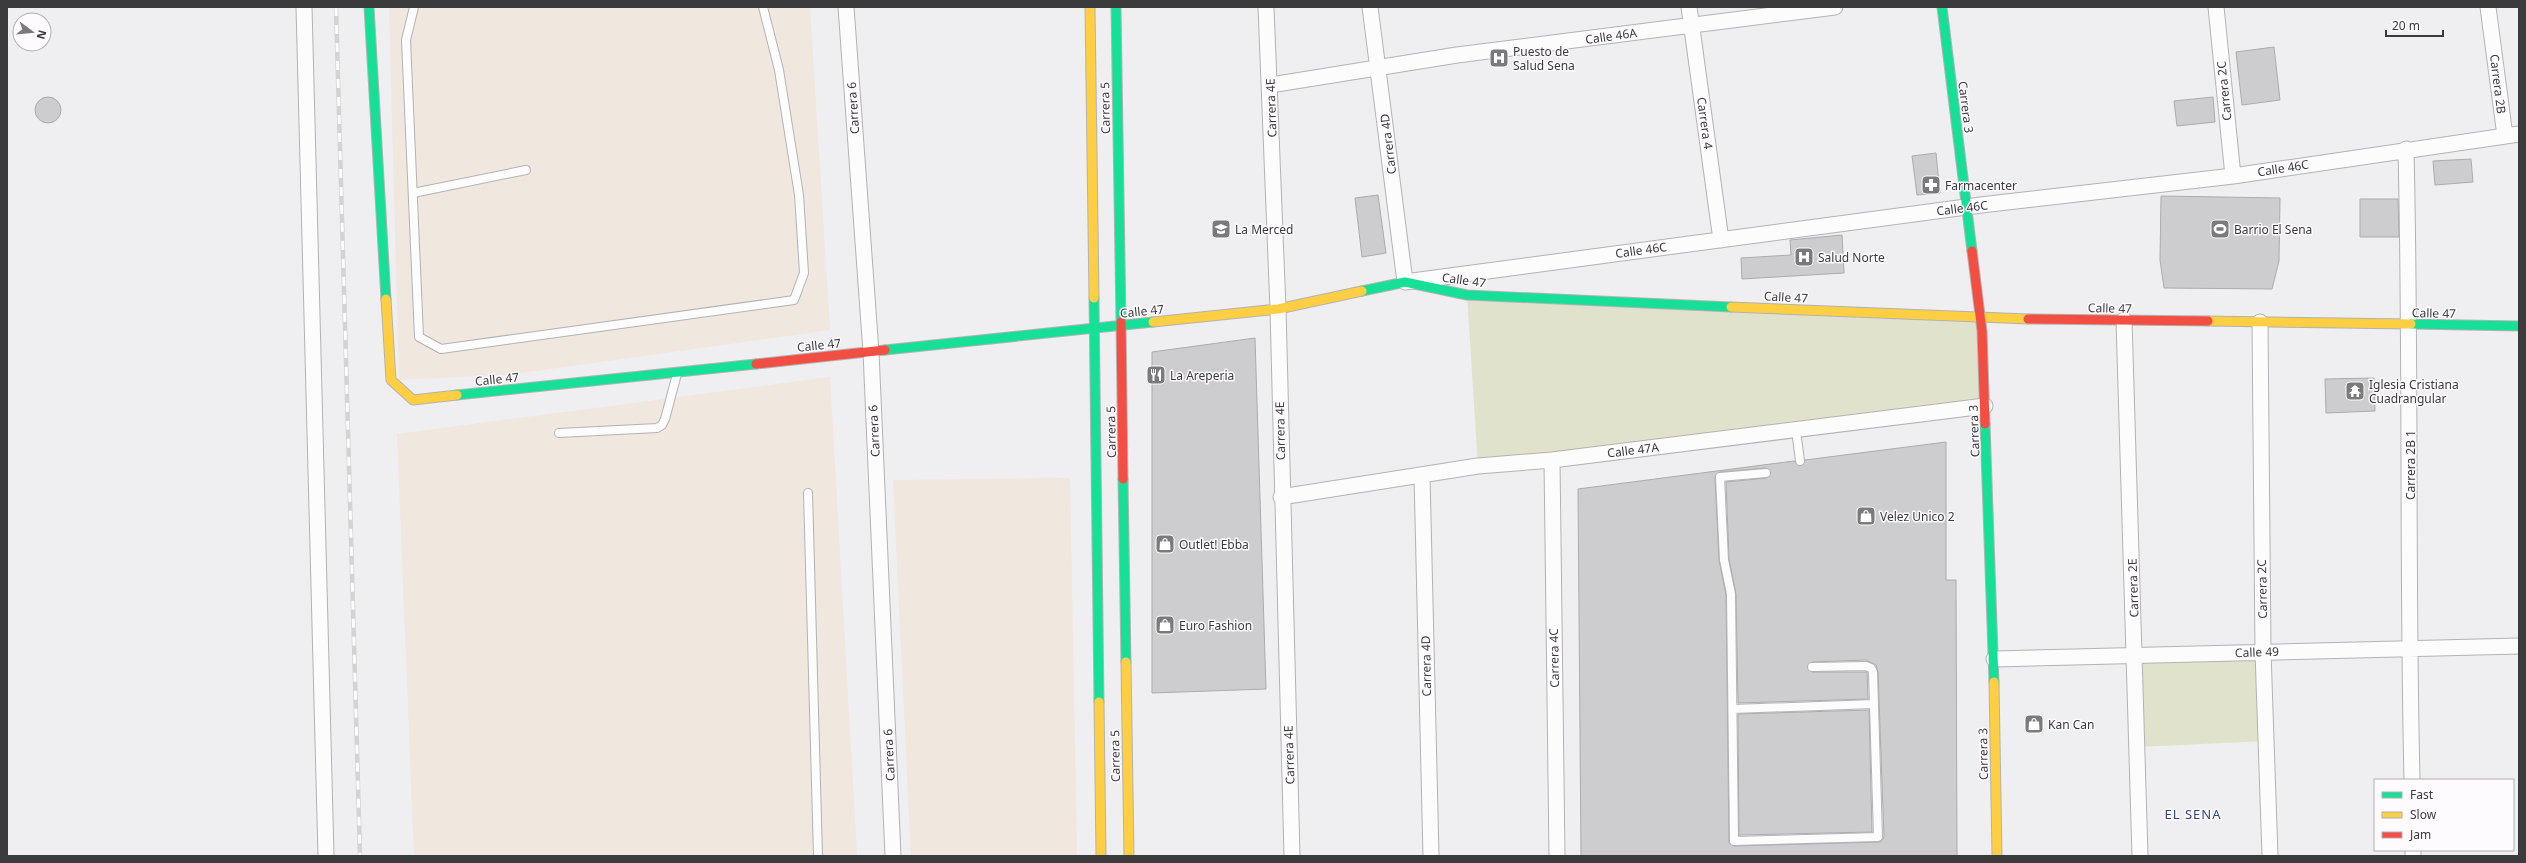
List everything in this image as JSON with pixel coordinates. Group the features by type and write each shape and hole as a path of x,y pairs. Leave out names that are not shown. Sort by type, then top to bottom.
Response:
{"street":[{"path":"304,7 326,856"},
{"name":"Calle 47","path":"369,7 391,380 413,400 1278,309 1405,282 1467,295 1980,317 2519,326"},
{"name":"Carrera 6","path":"846,7 870,352 894,856"},
{"name":"Carrera 5","path":"1090,7 1101,856"},
{"name":"Carrera 5","path":"1116,7 1129,856"},
{"name":"Carrera 4E","path":"1266,7 1278,309 1281,497 1292,856"},
{"name":"Carrera 4D","path":"1370,7 1379,67 1405,282"},
{"name":"Carrera 4","path":"1689,7 1721,240"},
{"name":"Calle 46A","path":"1270,85 1379,67 1835,7"},
{"name":"Carrera 3","path":"1942,7 1980,317 1985,406 1994,659 1997,856"},
{"name":"Carrera 2C","path":"2216,7 2233,176"},
{"name":"Carrera 2B","path":"2488,7 2512,135"},
{"name":"Calle 46C","path":"1405,282 1966,207 2233,176 2406,149 2512,135"},
{"name":"Carrera 2B 1","path":"2406,149 2410,324 2409,648 2412,779"},
{"name":"Carrera 2E","path":"2124,320 2140,856"},
{"name":"Carrera 2C","path":"2260,322 2263,652 2270,856"},
{"name":"Calle 47A","path":"1281,497 1478,466 1552,460 1985,406"},
{"name":"Carrera 4C","path":"1552,460 1557,856"},
{"name":"Carrera 4D","path":"1422,476 1431,856"},
{"name":"Calle 49","path":"1994,659 2519,646"}],"lane":[{"path":"414,7 406,40 419,337 441,349 794,300 804,273 799,194 779,70 763,7"},
{"path":"413,193 526,170"},
{"path":"559,433 657,428 662,425 665,419 678,372"},
{"path":"1796,430 1800,461"},
{"path":"1766,472 1720,477 1724,560 1731,594 1734,841 1878,837 1873,672 1871,668 1812,667"},
{"path":"808,493 818,856"},
{"path":"1733,709 1874,704"}],"shaded area":[{"path":"389,7 810,7 830,330 514,374 399,380"},
{"path":"830,377 857,856 414,856 397,434"},
{"path":"1070,478 1077,856 911,856 893,480"}],"green space":[{"path":"1467,295 1980,317 1985,406 1478,466"},
{"path":"2263,652 2266,741 2138,747 2135,655"}],"building":[{"path":"2274,47 2280,100 2242,105 2236,52"},
{"path":"48,97 57,101 61,110 57,119 48,123 39,119 35,110 39,101"},
{"path":"2213,97 2215,122 2177,126 2174,101"},
{"path":"1936,153 1940,193 1917,195 1912,156"},
{"path":"2471,159 2473,182 2435,185 2433,161"},
{"path":"1378,195 1386,253 1362,257 1355,198"},
{"name":"Barrio El Sena","path":"2161,196 2280,198 2279,261 2272,289 2164,288 2160,260"},
{"path":"2360,199 2398,199 2399,237 2360,237"},
{"name":"Salud Norte","path":"1842,235 1844,273 1742,279 1741,258 1791,255 1790,240"},
{"path":"1255,338 1266,689 1152,693 1152,352"},
{"path":"2374,378 2375,411 2326,413 2325,379"},
{"path":"1946,442 1946,580 1956,580 1957,856 1581,856 1578,489 1794,461 1800,466 1805,460","holes":["1766,468 1771,473 1767,478 1726,482 1729,559 1736,594 1738,703 1868,699 1867,672 1812,672 1807,667 1812,662 1866,660 1876,665 1878,672 1884,837 1881,842 1734,846 1729,843 1726,595 1719,560 1715,477 1720,472"]},
{"path":"1869,710 1872,832 1739,835 1738,714"}],"railway":[{"path":"336,7 360,856"}],"traffic: fast":[{"path":"369,7 386,299"},
{"path":"1116,7 1121,322"},
{"path":"1942,7 1972,251"},
{"path":"1362,291 1405,282 1467,295 1731,307"},
{"path":"1094,298 1099,702"},
{"path":"885,350 1153,322"},
{"path":"2411,324 2519,326"},
{"path":"457,395 756,364"},
{"path":"1985,424 1994,682"},
{"path":"1123,479 1126,662"}],"traffic: slow":[{"path":"1090,7 1094,298"},
{"path":"1153,322 1278,309 1362,291"},
{"path":"386,299 391,380 413,400 457,395"},
{"path":"1731,307 2028,319"},
{"path":"2208,321 2411,324"},
{"path":"1126,662 1129,856"},
{"path":"1994,682 1997,856"},
{"path":"1099,702 1101,856"}],"traffic: jam":[{"path":"1972,251 1982,331 1985,424"},
{"path":"2028,319 2208,321"},
{"path":"1121,322 1123,479"},
{"path":"756,364 885,350"}],"place":[{"name":"Puesto de Salud Sena","path":"1499,58"},
{"name":"Farmacenter","path":"1931,185"},
{"name":"La Merced","path":"1221,229"},
{"name":"Barrio El Sena","path":"2220,229"},
{"name":"Salud Norte","path":"1804,257"},
{"name":"La Areperia","path":"1156,375"},
{"name":"Iglesia Cristiana Cuadrangular","path":"2355,391"},
{"name":"Velez Unico 2","path":"1866,516"},
{"name":"Outlet! Ebba","path":"1165,544"},
{"name":"Euro Fashion","path":"1165,625"},
{"name":"Kan Can","path":"2034,724"}],"district":[{"name":"EL SENA","path":"2193,814"}]}
